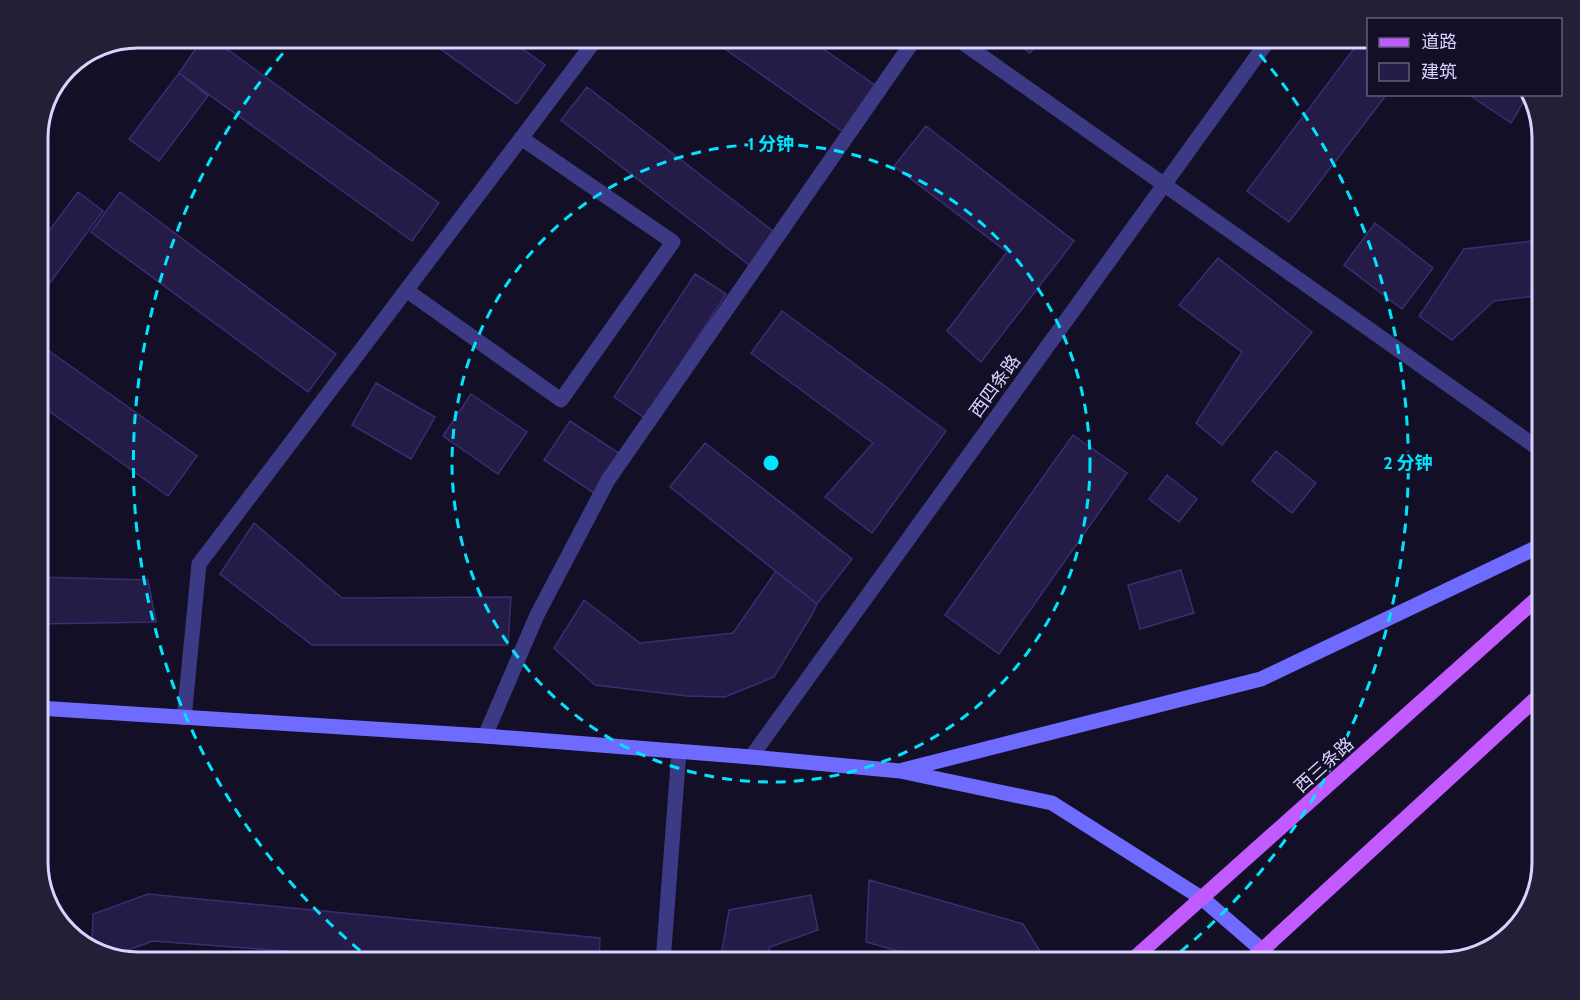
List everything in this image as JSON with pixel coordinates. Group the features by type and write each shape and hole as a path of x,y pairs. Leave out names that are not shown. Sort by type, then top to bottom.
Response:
{"main road":[{"path":"900,771 1261,679 1532,550"},
{"name":"西三条路","path":"1143,952 1532,603"},
{"path":"48,709 485,736 900,771 1052,803 1203,899 1263,951 1532,702"}],"street":[{"path":"184,718 199,564 589,48"},
{"path":"485,736 537,615 608,480 908,48"},
{"path":"970,48 1532,444"},
{"name":"西四条路","path":"751,757 1263,48"},
{"path":"406,290 561,400 673,242 521,138"},
{"path":"664,952 679,752"}],"building":[{"path":"196,48 226,48 439,203 412,241 179,73"},
{"path":"439,48 521,48 545,65 517,104"},
{"path":"724,48 822,48 882,90 849,136"},
{"path":"1023,48 1034,48 1030,53"},
{"path":"1354,48 1367,48 1367,96 1385,96 1289,222 1247,191"},
{"path":"179,73 208,96 159,161 129,139"},
{"path":"587,87 778,235 753,268 561,120"},
{"path":"1471,96 1521,96 1524,101 1511,123"},
{"path":"926,126 1074,241 981,362 947,331 1007,252 894,166"},
{"path":"78,192 103,211 48,285 48,232"},
{"path":"120,192 336,354 308,392 91,232"},
{"path":"1375,223 1433,268 1402,309 1344,265"},
{"path":"1532,241 1532,296 1494,301 1452,340 1419,316 1464,249"},
{"path":"1218,258 1312,332 1222,445 1196,423 1242,352 1179,305"},
{"path":"695,274 726,294 645,418 614,397"},
{"path":"782,311 946,431 872,533 825,497 873,443 751,353"},
{"path":"48,350 197,456 168,496 48,410"},
{"path":"376,383 435,417 411,459 352,425"},
{"path":"471,394 527,432 498,474 443,436"},
{"path":"570,421 623,456 597,495 544,460"},
{"path":"1073,435 1127,473 999,654 945,615"},
{"path":"705,443 852,559 817,604 670,487"},
{"path":"1276,451 1316,483 1292,513 1252,481"},
{"path":"1167,475 1197,499 1179,522 1149,499"},
{"path":"254,523 342,598 511,597 508,645 312,645 220,574"},
{"path":"1181,570 1194,613 1140,629 1128,585"},
{"path":"776,571 817,604 774,677 725,697 687,696 595,685 554,648 584,600 640,643 733,633"},
{"path":"48,577 148,580 156,622 48,624"},
{"path":"869,880 1023,924 1041,952 902,952 866,942"},
{"path":"148,894 600,938 599,952 298,952 153,941 126,951 92,940 93,914"},
{"path":"811,895 818,930 770,947 768,952 722,952 729,910"}]}
